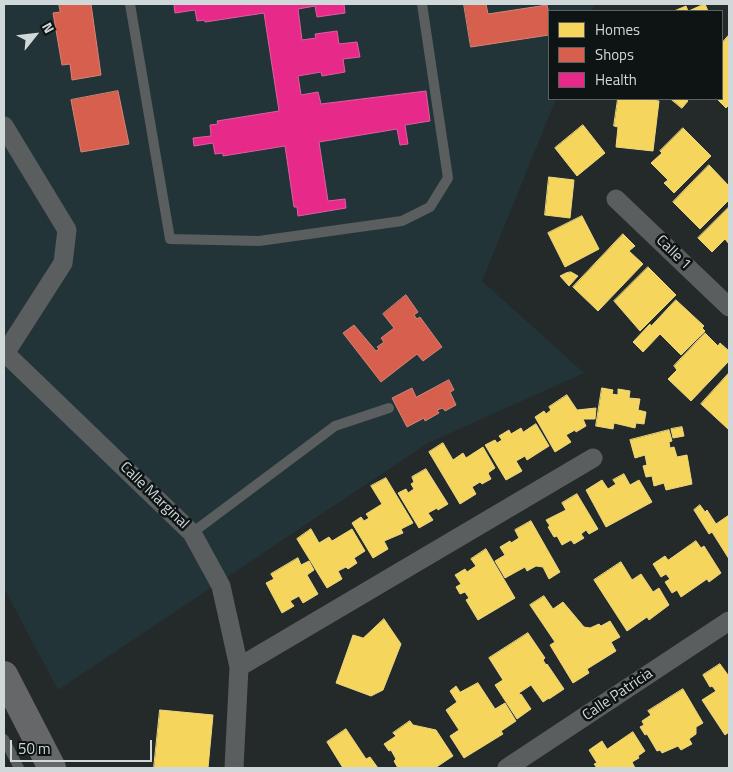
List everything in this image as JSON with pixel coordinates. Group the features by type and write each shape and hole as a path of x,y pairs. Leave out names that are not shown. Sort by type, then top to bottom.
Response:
{"main road":[{"path":"4,675 52,768"}],"street":[{"path":"4,126 67,230 64,263 4,354"},
{"name":"Calle 1","path":"616,199 729,307"},
{"name":"Calle Marginal","path":"4,354 192,533 221,586 239,667 234,768"},
{"path":"239,667 593,458"},
{"name":"Calle Patricia","path":"507,768 729,621"}],"lane":[{"path":"130,4 170,239 259,241 402,221 430,207 448,178 422,4"},
{"path":"192,533 335,426 389,408"},
{"path":"4,739 18,768"}],"shaded area":[{"path":"4,4 595,4 592,10 548,10 548,100 556,100 482,281 584,373 428,443 58,690 4,588"}],"building: Homes":[{"path":"705,4 708,10 690,10"},
{"path":"686,6 688,10 676,10"},
{"path":"729,35 729,105 726,108 718,100 723,100 723,42"},
{"path":"618,100 659,101 653,151 616,147 618,127 614,126"},
{"path":"672,100 688,101 682,108"},
{"path":"583,125 605,153 577,176 555,148"},
{"path":"683,128 711,156 674,193 664,183 668,180 651,163"},
{"path":"709,165 729,186 729,200 700,229 673,202"},
{"path":"549,177 574,180 570,218 545,215"},
{"path":"729,207 729,244 725,239 712,252 698,238"},
{"path":"582,216 599,249 565,267 548,233"},
{"path":"623,234 635,246 629,251 643,264 598,311 573,287"},
{"path":"648,267 676,295 640,331 614,301"},
{"path":"571,272 578,276 569,286 560,276"},
{"path":"676,300 704,326 702,328 705,331 681,355 660,334 643,352 633,342"},
{"path":"705,333 718,346 720,343 729,351 729,361 691,401 668,379 677,370 674,366"},
{"path":"729,373 729,427 728,429 701,404"},
{"path":"602,388 613,390 612,394 618,395 618,389 630,391 629,398 640,399 638,410 646,412 644,424 636,423 635,428 614,423 613,429 596,426"},
{"path":"567,395 577,410 596,408 595,419 583,419 586,426 566,435 571,442 555,452 535,417 544,411 546,414 551,410 549,407"},
{"path":"536,424 549,446 527,460 525,456 516,461 522,471 506,480 485,445 495,440 497,443 502,440 499,436 509,430 511,434 521,428 523,432"},
{"path":"682,427 684,436 673,438 671,429"},
{"path":"669,430 672,441 669,442 670,448 674,447 677,457 687,455 692,484 666,490 664,483 654,486 652,476 646,477 643,466 647,465 645,455 635,458 630,440"},
{"path":"443,443 453,460 463,453 466,458 483,447 495,468 488,473 491,479 482,484 480,482 472,487 476,494 460,504 429,452"},
{"path":"426,469 448,504 428,513 433,520 419,528 398,493 406,489 408,493 414,489 411,484 414,482 412,477"},
{"path":"624,474 630,485 639,480 652,502 606,527 586,490 602,480 608,489 616,484 613,480"},
{"path":"386,478 413,523 401,529 403,533 384,541 388,549 373,558 352,523 361,517 364,521 369,518 366,514 382,504 371,486"},
{"path":"577,494 598,529 589,534 586,530 581,534 584,538 574,544 571,540 562,545 557,536 554,537 546,520 566,510 562,503"},
{"path":"700,505 705,512 707,510 716,524 729,515 729,559 712,532 709,534 694,510"},
{"path":"531,521 560,572 549,579 543,567 536,566 527,571 525,567 505,578 495,561 505,555 500,547 519,538 515,530"},
{"path":"311,529 319,543 329,537 332,541 352,529 365,551 354,558 357,563 348,569 346,567 338,571 342,579 327,588 297,539"},
{"path":"696,541 701,548 704,546 721,573 709,582 707,579 681,597 677,590 672,593 665,582 670,579 666,574 661,577 653,564 665,556 668,560"},
{"path":"486,549 515,598 478,620 466,600 469,598 465,592 460,594 456,587 461,584 455,575 465,569 467,572 476,566 471,559"},
{"path":"298,558 301,565 309,561 314,570 307,575 318,594 303,603 299,596 290,601 294,606 282,613 266,583 274,579 271,574"},
{"path":"621,562 632,580 641,574 653,592 659,588 669,605 649,620 647,617 627,631 594,580"},
{"path":"544,596 553,609 563,602 584,627 590,628 599,624 601,626 610,621 620,637 611,642 616,651 587,669 589,673 573,683 550,645 555,642 530,605"},
{"path":"384,619 401,644 383,690 371,696 336,683 353,635 363,638"},
{"path":"528,633 545,658 543,660 546,665 564,689 543,702 531,685 519,693 531,709 517,719 495,685 503,680 489,658"},
{"path":"720,664 729,674 729,732 725,735 702,700 716,691 712,686 710,687 703,675"},
{"path":"478,683 495,709 505,703 516,721 501,731 503,734 464,758 450,736 459,730 446,710 457,702 450,691 456,686 460,692"},
{"path":"683,689 703,723 696,727 696,734 689,739 692,744 681,750 678,746 662,753 660,750 657,751 647,734 645,735 640,727 644,725 642,721 651,715 648,711"},
{"path":"160,710 213,715 208,768 154,768"},
{"path":"410,721 413,725 436,730 453,756 435,768 398,768 391,750 389,751 384,744 396,736 393,733"},
{"path":"346,729 366,759 370,757 378,768 343,768 327,742"},
{"path":"633,732 645,751 632,762 635,768 597,768 594,764 597,763 589,750 602,741 607,749"}],"building: Shops":[{"path":"59,4 91,4 101,75 72,80 70,64 62,65 53,13 60,12"},
{"path":"464,4 486,4 488,14 547,5 548,35 471,47"},
{"path":"118,91 129,144 81,152 71,100"},
{"path":"406,295 418,312 414,315 417,319 420,317 442,347 423,361 417,354 381,382 343,333 354,325 376,351 379,349 377,347 384,342 381,338 394,328 383,314"},
{"path":"449,380 454,390 450,392 456,405 445,411 443,408 437,410 439,413 425,421 424,418 407,427 392,398 412,388 416,397"}],"building: Health":[{"path":"344,4 345,13 317,17 315,6 298,9 302,40 316,38 315,34 337,31 339,44 357,42 360,57 343,59 345,72 322,76 321,72 298,76 301,95 318,92 321,104 426,91 430,121 405,125 408,144 400,145 397,129 319,142 328,201 345,199 346,208 298,216 297,207 294,207 285,146 223,156 223,153 215,154 213,143 194,146 193,138 211,136 210,125 218,124 217,121 279,111 264,13 205,22 204,20 197,21 195,10 175,13 174,5"}]}
